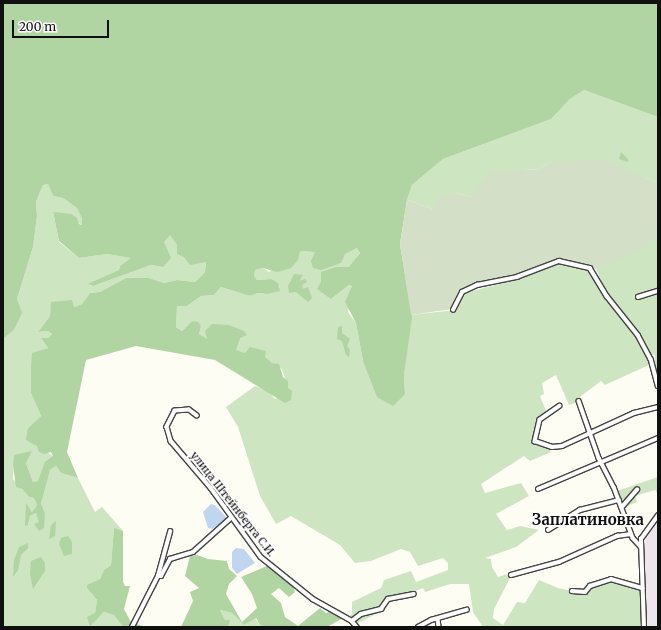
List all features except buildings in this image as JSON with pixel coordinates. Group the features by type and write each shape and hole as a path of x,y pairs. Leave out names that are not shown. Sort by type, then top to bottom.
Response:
{"street":[{"path":"454,310 462,292 477,285 517,277 559,261 590,268 607,296 638,335 651,359 658,386"},
{"path":"638,297 658,291"},
{"path":"579,401 589,433 622,507 631,534 641,547"},
{"path":"560,406 540,420 535,441 552,447 562,446 634,413 658,407"},
{"name":"улица Штейнберга С.И.","path":"197,416 189,410 174,411 167,427 171,441 270,565 313,599 352,621"},
{"path":"538,489 658,438"},
{"path":"622,507 637,490"},
{"path":"548,530 580,510 619,500"},
{"path":"158,576 160,576 170,559 193,552 231,518"},
{"path":"644,627 641,547 643,535 658,518"},
{"path":"132,627 158,576 170,532"},
{"path":"511,575 559,562 617,536 631,534"},
{"path":"572,592 584,592 590,586 611,579 643,588"},
{"path":"357,627 352,621 361,614 381,609 388,599 414,594"},
{"path":"418,627 467,610"},
{"path":"438,619 439,627"}],"shaded area":[{"path":"658,520 658,627 647,627 644,544 648,531"}],"green space":[{"path":"3,3 658,3 658,117 584,90 570,99 551,119 443,159 412,185 407,200 400,244 412,317 404,375 405,394 393,406 377,397 363,361 356,323 345,302 352,286 349,285 331,299 317,289 321,282 321,272 336,267 349,267 360,253 357,248 345,254 341,263 321,270 313,268 311,261 315,252 300,251 298,260 291,268 277,272 263,268 255,270 254,276 257,280 271,279 278,283 280,291 267,294 258,293 250,296 221,287 214,295 201,296 187,306 177,306 176,327 182,331 192,321 198,322 201,326 199,334 207,339 205,331 212,324 229,325 244,331 247,335 240,338 236,350 245,353 250,347 266,351 265,357 272,363 279,364 283,377 288,381 288,388 292,391 291,400 285,403 215,360 136,346 86,360 67,452 78,478 61,473 56,466 50,470 41,503 45,513 44,528 39,531 34,524 39,522 36,513 30,516 28,525 25,526 26,503 32,512 37,505 34,498 29,497 22,489 16,487 13,465 14,455 32,451 26,463 33,482 38,481 45,462 53,456 51,452 44,454 39,452 37,446 26,440 28,428 41,416 31,393 32,353 48,348 41,338 48,338 52,334 48,331 38,332 50,316 51,302 72,300 74,307 82,304 90,293 100,292 126,278 149,278 164,283 177,280 195,282 205,272 206,262 190,265 184,257 177,254 177,245 170,235 164,242 171,258 163,267 151,265 93,286 88,284 119,270 120,266 131,258 107,254 79,258 59,241 53,212 71,214 77,218 79,224 82,225 82,218 77,208 63,198 53,196 48,184 43,185 36,202 37,216 33,247 17,299 22,313 14,330 3,339"},
{"path":"584,90 658,117 658,183 643,177 551,162 537,170 525,169 480,187 470,197 457,193 433,209 407,200 412,185 443,159 551,119 570,99"},
{"path":"621,152 628,159 628,162 619,159"},
{"path":"602,160 658,183 658,234 643,248 596,269 559,258 517,275 469,287 456,299 452,309 411,315 400,244 407,200 433,209 440,195 457,193 470,197 489,174 525,169 537,170 551,162"},
{"path":"48,184 53,196 63,198 77,208 83,218 82,225 62,214 53,212 59,242 79,258 107,254 132,258 120,266 119,270 89,285 93,286 151,265 163,267 164,242 170,234 177,245 177,254 206,261 205,272 195,282 177,280 164,283 149,278 126,278 100,292 90,293 82,304 74,307 51,307 50,316 38,332 48,331 52,334 48,338 41,338 48,348 40,351 31,367 31,393 41,416 28,428 31,441 53,456 38,481 33,482 26,463 29,456 14,455 13,479 29,497 34,498 37,505 32,512 26,504 26,513 28,525 30,516 36,513 40,522 35,524 39,531 45,513 41,503 44,487 50,470 56,466 61,473 78,478 95,512 102,507 123,531 114,529 111,565 104,570 100,579 87,588 97,600 95,613 98,618 104,612 114,615 123,627 3,627 3,339 14,330 19,305 17,299 33,247 37,216 36,202 43,185"},
{"path":"658,234 658,379 654,367 655,355 650,354 607,295 596,269"},
{"path":"357,248 360,252 353,264 349,267 340,268 331,299 349,285 352,286 348,312 356,323 363,361 405,394 404,375 411,315 455,310 465,293 517,279 558,264 589,270 594,274 605,297 636,336 651,364 605,385 601,381 581,396 578,402 569,405 556,375 542,383 544,394 540,396 547,413 537,422 534,438 548,446 551,452 530,461 524,456 481,484 485,493 521,483 529,496 496,514 507,530 520,526 539,530 516,547 485,558 491,559 492,567 498,577 507,574 510,578 494,609 493,618 503,625 517,602 525,603 539,580 558,588 577,592 611,580 641,590 642,627 483,627 473,612 469,584 450,584 425,592 423,588 389,601 382,611 356,624 349,617 352,613 352,602 381,588 384,580 411,571 416,582 448,570 448,563 443,558 418,566 410,552 401,549 371,561 355,563 340,545 291,516 276,524 260,496 238,427 226,407 255,386 268,391 275,399 288,388 282,369 272,363 207,340 199,334 201,326 192,321 182,331 176,327 177,306 187,306 201,296 214,295 221,287 250,296 258,293 267,294 280,287 271,279 257,280 254,276 255,270 263,268 269,272 300,251 315,252 337,264 340,263 345,254"},
{"path":"294,274 303,275 299,281 305,279 307,282 302,285 303,289 308,287 312,298 308,302 296,292 289,293 288,286"},
{"path":"342,326 342,333 350,339 347,346 350,350 349,357 346,355 342,341 337,339 338,327"},
{"path":"658,477 658,493 655,490 635,496 637,502 624,508 617,491"},
{"path":"56,521 55,536 49,539 51,525"},
{"path":"114,528 123,531 123,582 125,586 130,586 124,609 131,622 146,627 123,627 114,615 104,612 90,626 87,617 95,613 97,600 87,588 87,585 100,579 104,570 111,565"},
{"path":"68,536 72,542 72,554 64,556 59,544 61,538"},
{"path":"28,543 28,548 21,555 18,570 13,577 14,560 19,547"},
{"path":"197,555 208,559 227,561 229,569 237,576 229,584 226,594 242,622 257,608 252,594 241,577 267,566 293,586 295,592 289,597 279,588 271,594 281,603 285,617 298,626 320,608 326,613 332,611 343,618 327,627 261,627 256,618 244,625 232,613 220,610 225,620 230,620 228,627 181,627 193,601 190,592 199,588 185,576 190,556"},
{"path":"41,557 45,563 45,571 33,589 30,574 31,561"},
{"path":"220,610 232,613 244,625 255,618 261,627 228,627"}],"water":[{"path":"211,504 215,505 226,517 225,521 212,529 208,528 203,512"},
{"path":"236,548 244,549 255,563 237,574 232,568 232,552"}],"district":[{"name":"Заплатиновка","path":"588,520"}]}
